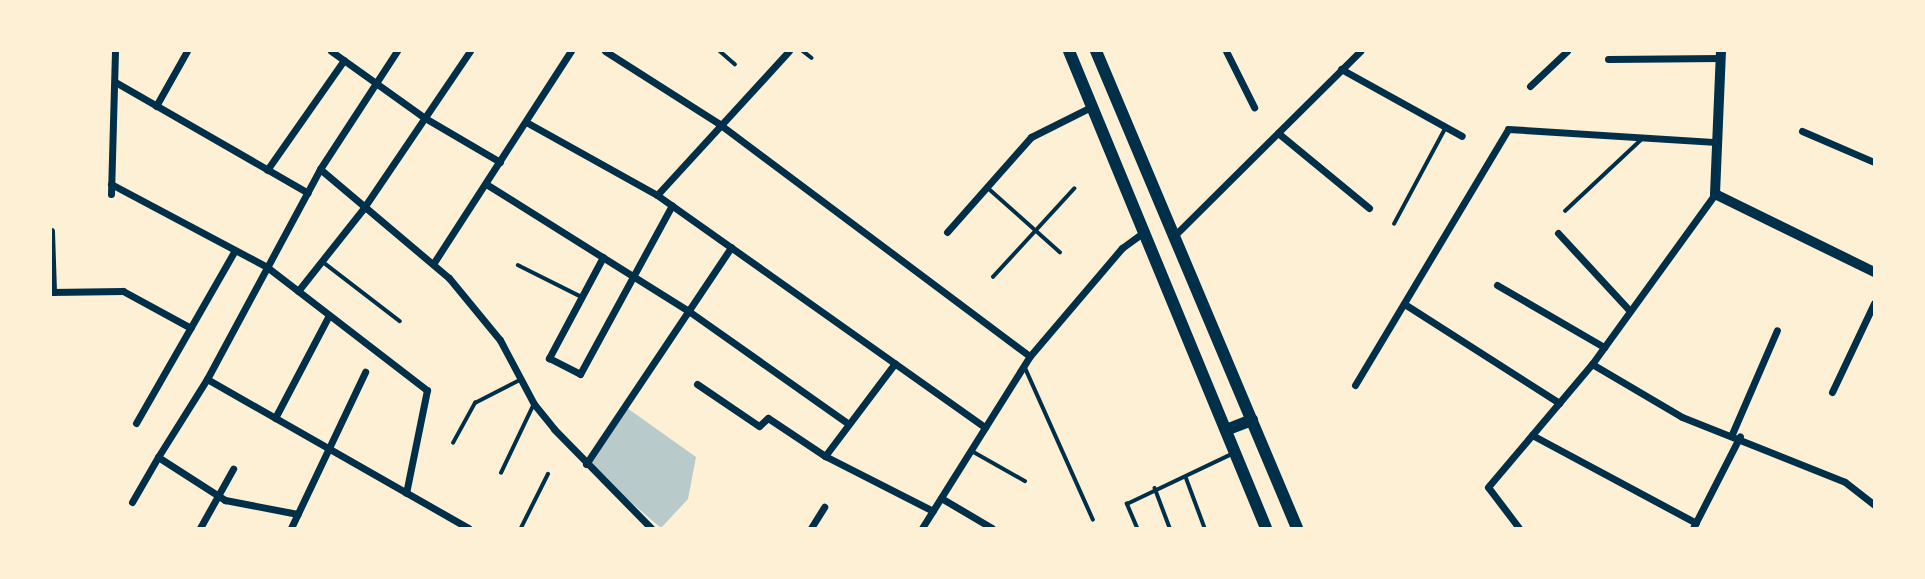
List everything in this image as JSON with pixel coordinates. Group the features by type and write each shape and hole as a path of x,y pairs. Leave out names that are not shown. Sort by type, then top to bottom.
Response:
{"main road":[{"path":"1069,51 1266,528"},
{"path":"1096,51 1297,528"},
{"path":"1226,430 1252,420"}],"street":[{"path":"111,194 117,83 116,51"},
{"path":"156,106 187,51"},
{"path":"331,51 425,118 500,162"},
{"path":"132,502 206,379 320,169 397,51"},
{"path":"298,291 363,209 470,51"},
{"path":"433,264 571,51"},
{"path":"605,51 718,123 1030,356"},
{"path":"657,195 718,123 789,51"},
{"path":"1226,51 1254,107"},
{"path":"1173,237 1360,51"},
{"path":"1530,86 1567,51"},
{"path":"1519,528 1488,487 1592,364 1715,194 1721,55 1608,59"},
{"path":"267,170 344,60"},
{"path":"1341,69 1462,136"},
{"path":"117,83 307,193"},
{"path":"947,232 1031,137 1093,106"},
{"path":"526,122 657,195 985,427"},
{"path":"1355,385 1406,305 1508,129 1717,142"},
{"path":"1802,131 1874,162"},
{"path":"1278,133 1369,208"},
{"path":"320,169 363,209 433,264 479,313 522,379 534,404 586,464 652,528"},
{"path":"111,184 267,267 427,390 406,493"},
{"path":"486,184 690,312 849,424"},
{"path":"1715,194 1874,272"},
{"path":"603,257 550,358 580,374 672,205"},
{"path":"51,231 52,292 123,291 191,328"},
{"path":"922,528 1030,356 1122,248 1145,231"},
{"path":"1558,233 1630,311"},
{"path":"586,464 731,247"},
{"path":"136,423 235,250"},
{"path":"1497,285 1604,347"},
{"path":"1832,392 1874,303"},
{"path":"1406,305 1559,403"},
{"path":"275,418 329,315"},
{"path":"1532,435 1695,525 1736,435 1777,330"},
{"path":"825,456 895,363"},
{"path":"1592,364 1682,417 1736,435 1845,482 1874,505"},
{"path":"291,528 331,450 365,372"},
{"path":"206,379 468,528"},
{"path":"697,384 759,426 768,418 825,456 933,511"},
{"path":"158,457 218,495 298,514"},
{"path":"200,528 233,469"},
{"path":"941,498 992,528"},
{"path":"811,528 824,507"}],"lane":[{"path":"720,51 735,64"},
{"path":"803,51 812,58"},
{"path":"1394,224 1446,127"},
{"path":"1565,211 1643,137"},
{"path":"987,187 1060,252"},
{"path":"993,277 1074,189"},
{"path":"321,261 400,321"},
{"path":"518,265 582,297"},
{"path":"1024,365 1093,519"},
{"path":"453,443 475,403 522,379"},
{"path":"501,473 534,404"},
{"path":"971,450 1025,481"},
{"path":"1137,528 1127,505 1155,488 1186,477 1234,453"},
{"path":"521,528 548,474"},
{"path":"1186,477 1205,528"},
{"path":"1155,488 1170,528"}],"shaded area":[{"path":"627,408 696,457 688,499 661,528 586,464"}]}
